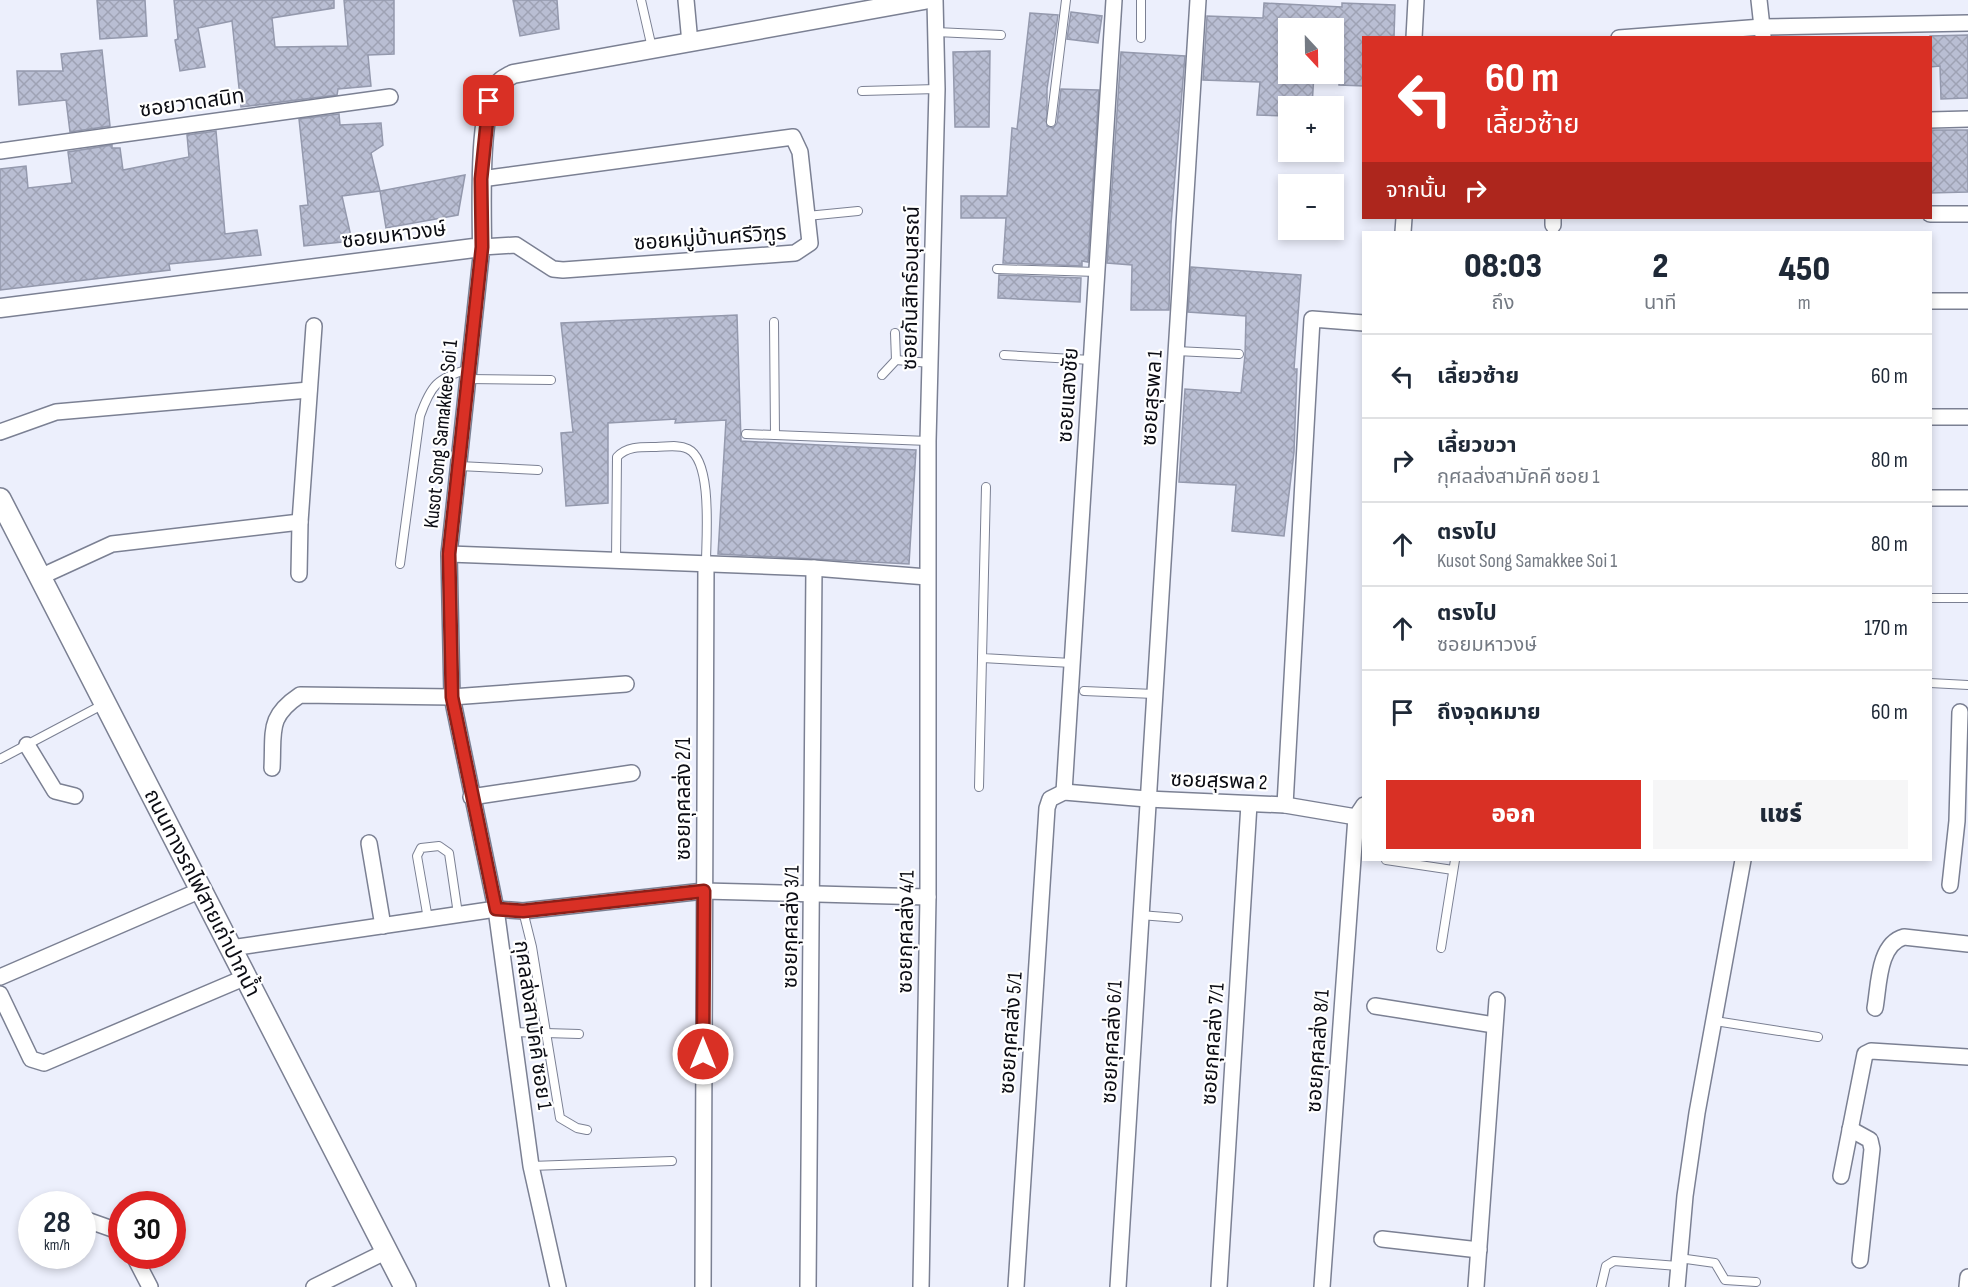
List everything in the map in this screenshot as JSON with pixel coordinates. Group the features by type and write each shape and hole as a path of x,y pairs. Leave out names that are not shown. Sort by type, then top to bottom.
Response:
{"main road":[{"name":"ถนนทางรถไฟสายเก่าปากน้ำ","path":"0,499 405,1287"}],"street":[{"path":"686,0 690,43"},
{"path":"482,247 481,179 489,101 497,84 503,79 513,74 924,0"},
{"name":"ซอยกันสิทธ์อนุสรณ์","path":"927,577 937,89 935,0"},
{"name":"ซอยแสงชัย","path":"1064,792 1114,0"},
{"name":"ซอยสุรพล 1","path":"1147,799 1198,0"},
{"path":"1414,36 1416,0"},
{"path":"1759,0 1763,32"},
{"path":"1649,36 1968,23"},
{"name":"ซอยวาดสนิท","path":"0,151 390,97"},
{"path":"1932,120 1968,119"},
{"name":"ซอยหมู่บ้านศรีวิฑูร","path":"481,179 793,137 801,152 810,243 795,253 563,270 553,269 516,245 482,247"},
{"path":"1932,214 1968,214"},
{"name":"ซอยมหาวงษ์","path":"0,308 482,247"},
{"name":"Kusot Song Samakkee Soi 1","path":"452,697 449,554 482,247"},
{"path":"1932,301 1968,301"},
{"path":"1285,805 1312,319 1362,323"},
{"path":"299,574 300,522 314,327"},
{"path":"0,432 56,412 309,390"},
{"path":"1932,417 1968,417"},
{"path":"1932,498 1968,498"},
{"path":"40,577 112,543 300,522"},
{"path":"449,554 814,568 927,577"},
{"name":"ซอยกุศลส่ง 2/1","path":"703,1287 706,563"},
{"name":"ซอยกุศลส่ง 3/1","path":"808,1287 814,568"},
{"name":"ซอยกุศลส่ง 4/1","path":"921,1287 928,897 927,577"},
{"path":"272,768 275,721 281,708 300,695 452,697 626,684"},
{"name":"กุศลส่งสามัคคี ซอย 1","path":"452,697 496,909 531,1166 558,1287"},
{"path":"1950,885 1962,821 1960,712"},
{"path":"27,745 55,791 75,796"},
{"path":"471,797 632,773"},
{"name":"ซอยสุรพล 2","path":"1064,792 1360,811"},
{"name":"ซอยกุศลส่ง 5/1","path":"1016,1287 1047,808 1050,799 1064,792"},
{"name":"ซอยกุศลส่ง 6/1","path":"1118,1287 1147,799"},
{"name":"ซอยกุศลส่ง 7/1","path":"1219,1287 1249,804"},
{"name":"ซอยกุศลส่ง 8/1","path":"1322,1287 1360,811"},
{"path":"369,843 382,926"},
{"path":"1677,1287 1697,1113 1743,861"},
{"path":"0,977 201,890"},
{"path":"231,948 496,909 523,911 704,891 928,897"},
{"path":"1875,1008 1885,953 1896,940 1904,937 1968,944"},
{"path":"0,994 30,1059 45,1063 246,977"},
{"path":"1476,1287 1497,1000"},
{"path":"1375,1006 1494,1025"},
{"path":"1841,1176 1863,1056 1867,1052 1968,1057"},
{"path":"1850,1129 1870,1140 1872,1149 1860,1260"},
{"path":"1382,1239 1479,1250"},
{"path":"314,1287 387,1251"},
{"path":"141,1269 150,1287"},
{"path":"1966,1287 1968,1277"}],"lane":[{"path":"641,0 652,50"},
{"path":"1051,122 1066,0"},
{"path":"1141,0 1141,38"},
{"path":"936,32 1001,35"},
{"path":"862,91 937,89"},
{"path":"807,216 858,211"},
{"path":"997,269 1097,272"},
{"path":"774,322 775,435"},
{"path":"882,375 896,360 895,333"},
{"path":"1176,351 1239,354"},
{"path":"1004,355 1091,360"},
{"path":"896,360 930,363"},
{"path":"400,564 420,416 428,394 439,381 468,374 551,380"},
{"path":"746,434 928,441"},
{"path":"616,561 617,457 627,449 677,446 689,449 702,466 706,563"},
{"path":"459,466 538,470"},
{"path":"979,787 986,487"},
{"path":"1932,598 1968,598"},
{"path":"982,658 1072,663"},
{"path":"1932,683 1968,685"},
{"path":"1083,691 1154,694"},
{"path":"0,759 105,704"},
{"path":"428,919 417,856 422,848 439,846 449,853 458,915"},
{"path":"1393,861 1453,870"},
{"path":"1441,948 1455,861"},
{"path":"523,911 532,947 560,1118 587,1130"},
{"path":"1140,915 1178,918"},
{"path":"1715,1021 1818,1037"},
{"path":"512,1032 579,1034"},
{"path":"531,1166 672,1161"},
{"path":"1601,1287 1606,1266 1614,1260 1715,1263 1725,1280 1756,1282"}],"building":[{"path":"97,0 145,0 147,36 100,39"},
{"path":"174,0 334,0 334,8 272,18 275,47 348,46 344,0 394,0 394,54 368,55 371,86 338,89 337,95 241,107 232,21 198,28 205,67 180,71 175,40 178,39"},
{"path":"513,0 557,0 559,29 520,36"},
{"path":"1264,3 1342,7 1342,3 1395,5 1394,36 1362,36 1362,86 1339,85 1344,84 1344,18 1278,18 1278,84 1313,84 1313,96 1278,96 1278,116 1257,115 1260,82 1203,80 1207,16 1263,18"},
{"path":"1071,12 1102,16 1098,43 1067,39"},
{"path":"1030,13 1058,15 1047,89 1047,126 1053,128 1057,123 1061,89 1099,90 1088,262 1082,261 1082,266 1003,263 1006,218 961,218 961,196 1007,196 1012,128 1017,129"},
{"path":"1968,35 1968,98 1941,99 1940,66 1932,67 1932,36 1930,36"},
{"path":"102,50 110,126 70,132 66,100 19,105 17,71 63,71 61,54"},
{"path":"990,51 989,127 955,127 953,52"},
{"path":"1121,52 1185,56 1171,224 1169,310 1131,310 1132,265 1107,263"},
{"path":"339,114 340,125 381,123 383,145 371,153 380,191 342,196 352,241 304,246 300,206 308,205 299,119"},
{"path":"1932,130 1968,130 1968,192 1932,193"},
{"path":"216,131 225,234 257,230 261,255 169,264 170,270 0,290 0,169 26,166 28,188 72,183 68,152 112,145 112,148 120,148 123,170 189,157 187,135"},
{"path":"465,175 458,215 386,228 380,191"},
{"path":"1191,267 1301,275 1294,369 1297,369 1294,452 1284,536 1232,531 1236,485 1179,482 1185,389 1241,393 1245,355 1246,316 1188,312"},
{"path":"999,275 1081,278 1080,302 998,298"},
{"path":"737,315 741,441 916,450 909,564 718,554 726,420 675,423 676,419 608,423 608,503 566,506 561,433 573,432 561,323"}],"route":[{"path":"489,101 481,179 482,247 449,554 452,697 496,909 523,911 704,891 703,1054"}]}
